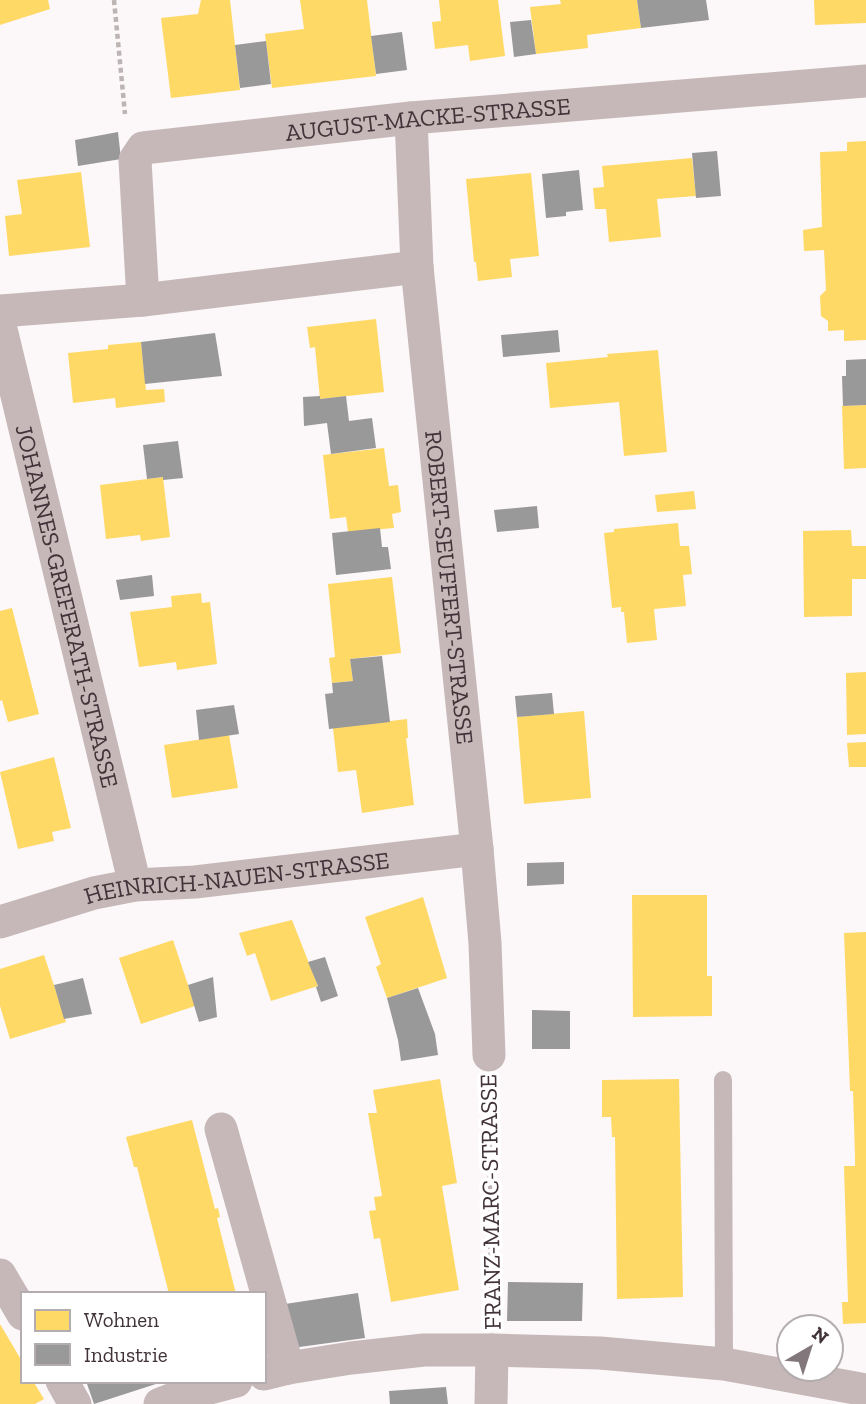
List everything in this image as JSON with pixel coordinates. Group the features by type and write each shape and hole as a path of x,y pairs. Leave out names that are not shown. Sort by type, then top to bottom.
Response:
{"street":[{"name":"AUGUST-MACKE-STRASSE","path":"143,148 411,118 866,81"},
{"name":"ROBERT-SEUFFERT-STRASSE","path":"411,118 417,267 478,849 489,1055"},
{"path":"143,148 135,160 143,300"},
{"path":"0,311 143,300 417,267"},
{"name":"JOHANNES-GREFERATH-STRASSE","path":"0,325 135,885"},
{"name":"HEINRICH-NAUEN-STRASSE","path":"0,922 94,893 135,885 195,882 478,849"},
{"name":"FRANZ-MARC-STRASSE","path":"221,1129 258,1292"},
{"path":"0,1275 21,1311"},
{"name":"FRANZ-MARC-STRASSE","path":"266,1327 276,1371 351,1358 424,1350 600,1353 724,1364 866,1390"},
{"name":"FRANZ-MARC-STRASSE","path":"491,1404 492,1350"},
{"path":"63,1383 75,1404"},
{"path":"160,1404 228,1383"}],"lane":[{"path":"723,1080 724,1364"}],"path":[{"path":"114,0 125,113 133,138 143,148"},
{"name":"FRANZ-MARC-STRASSE","path":"489,1055 492,1350"}],"building: Wohnen":[{"path":"0,0 48,0 50,9 0,25"},
{"path":"201,0 230,0 240,90 171,98 161,18 198,14"},
{"path":"300,0 367,0 376,76 272,88 265,34 304,29"},
{"path":"439,0 498,0 505,56 470,61 468,45 435,49 432,22 441,21"},
{"path":"560,0 637,0 641,28 587,35 588,48 536,54 530,7 561,4"},
{"path":"814,0 866,0 866,23 815,25"},
{"path":"866,141 866,340 844,341 844,330 828,331 828,321 821,316 820,296 826,290 824,250 804,251 803,230 822,227 820,152 847,151 847,142"},
{"path":"692,158 696,196 657,199 661,237 609,242 606,209 595,209 593,188 604,187 602,166"},
{"path":"81,172 90,247 9,256 5,216 22,214 17,180"},
{"path":"531,173 539,256 510,259 512,277 478,281 466,179"},
{"path":"376,319 384,392 320,399 315,347 310,348 307,327"},
{"path":"141,342 146,390 164,389 165,402 116,408 115,398 73,403 68,353"},
{"path":"658,350 667,452 624,456 619,402 550,408 546,363"},
{"path":"866,405 866,468 844,469 842,406"},
{"path":"384,448 389,486 398,485 401,512 392,514 394,528 348,532 346,517 330,519 323,455"},
{"path":"163,477 170,537 141,541 140,535 106,539 100,485"},
{"path":"694,491 696,509 657,512 655,495"},
{"path":"678,523 680,546 689,546 692,574 683,575 686,606 654,609 657,640 627,643 624,612 621,612 621,607 612,608 604,533 614,532 614,529"},
{"path":"851,530 852,546 866,546 866,579 852,579 852,616 804,617 803,531"},
{"path":"392,577 401,653 350,659 353,681 332,683 329,658 335,657 328,584"},
{"path":"201,593 202,603 210,602 217,664 177,670 176,662 139,667 130,612 172,607 171,596"},
{"path":"12,608 39,714 8,722 2,700 0,701 0,611"},
{"path":"866,672 866,734 847,735 846,673"},
{"path":"584,711 591,798 524,804 517,717"},
{"path":"407,719 406,738 414,805 362,813 356,770 338,772 333,728"},
{"path":"229,735 238,788 172,798 164,745"},
{"path":"866,742 866,767 849,767 847,743"},
{"path":"54,757 71,828 52,832 54,841 18,849 0,772"},
{"path":"632,895 707,895 707,976 712,976 712,1016 633,1017"},
{"path":"423,897 447,978 387,998 376,967 381,964 365,917"},
{"path":"292,920 318,986 271,1001 255,953 247,956 239,933"},
{"path":"866,932 866,1323 845,1324 842,1302 848,1302 844,1166 855,1166 844,933"},
{"path":"173,940 195,1006 141,1024 119,958"},
{"path":"44,955 66,1022 10,1039 0,1006 0,969"},
{"path":"440,1079 457,1183 442,1186 459,1290 391,1302 380,1238 374,1239 369,1211 376,1210 374,1197 382,1196 368,1113 377,1113 373,1090"},
{"path":"679,1079 683,1297 617,1299 615,1137 612,1137 611,1117 602,1117 602,1080"},
{"path":"192,1120 215,1209 218,1208 220,1217 217,1218 236,1292 168,1292 137,1167 134,1167 126,1137"},
{"path":"0,1324 21,1360 21,1383 34,1383 44,1399 35,1404 0,1404"}],"building: Industrie":[{"path":"637,0 706,0 709,20 641,28"},
{"path":"531,20 536,54 514,57 510,22"},
{"path":"402,32 407,70 376,74 371,36"},
{"path":"266,41 271,84 240,88 235,45"},
{"path":"118,132 121,159 78,166 75,140"},
{"path":"717,151 721,196 696,198 692,153"},
{"path":"579,170 583,210 566,212 566,216 546,218 542,174"},
{"path":"558,330 560,352 503,357 501,335"},
{"path":"215,333 222,376 145,384 141,342"},
{"path":"866,359 866,405 843,406 842,376 846,376 846,360"},
{"path":"320,396 320,399 346,396 349,421 372,418 376,448 331,454 327,423 304,426 303,397"},
{"path":"178,441 183,478 147,479 143,445"},
{"path":"537,506 539,528 497,532 494,510"},
{"path":"380,528 382,547 388,547 391,569 336,575 332,533"},
{"path":"152,575 154,596 120,600 116,580"},
{"path":"382,656 390,722 329,729 325,694 333,693 332,683 353,681 350,659"},
{"path":"552,693 554,714 517,717 515,696"},
{"path":"234,705 239,734 199,740 196,710"},
{"path":"564,862 564,884 527,886 527,863"},
{"path":"325,957 338,996 321,1002 308,962"},
{"path":"213,977 217,1017 199,1022 188,985"},
{"path":"83,978 92,1014 64,1019 54,985"},
{"path":"418,988 435,1034 438,1055 401,1061 387,998"},
{"path":"532,1010 570,1011 570,1049 532,1049"},
{"path":"508,1282 583,1283 582,1321 507,1321"},
{"path":"358,1293 365,1338 292,1348 285,1304"},
{"path":"87,1383 159,1383 94,1404"},
{"path":"446,1387 448,1404 390,1404 389,1391"}]}
